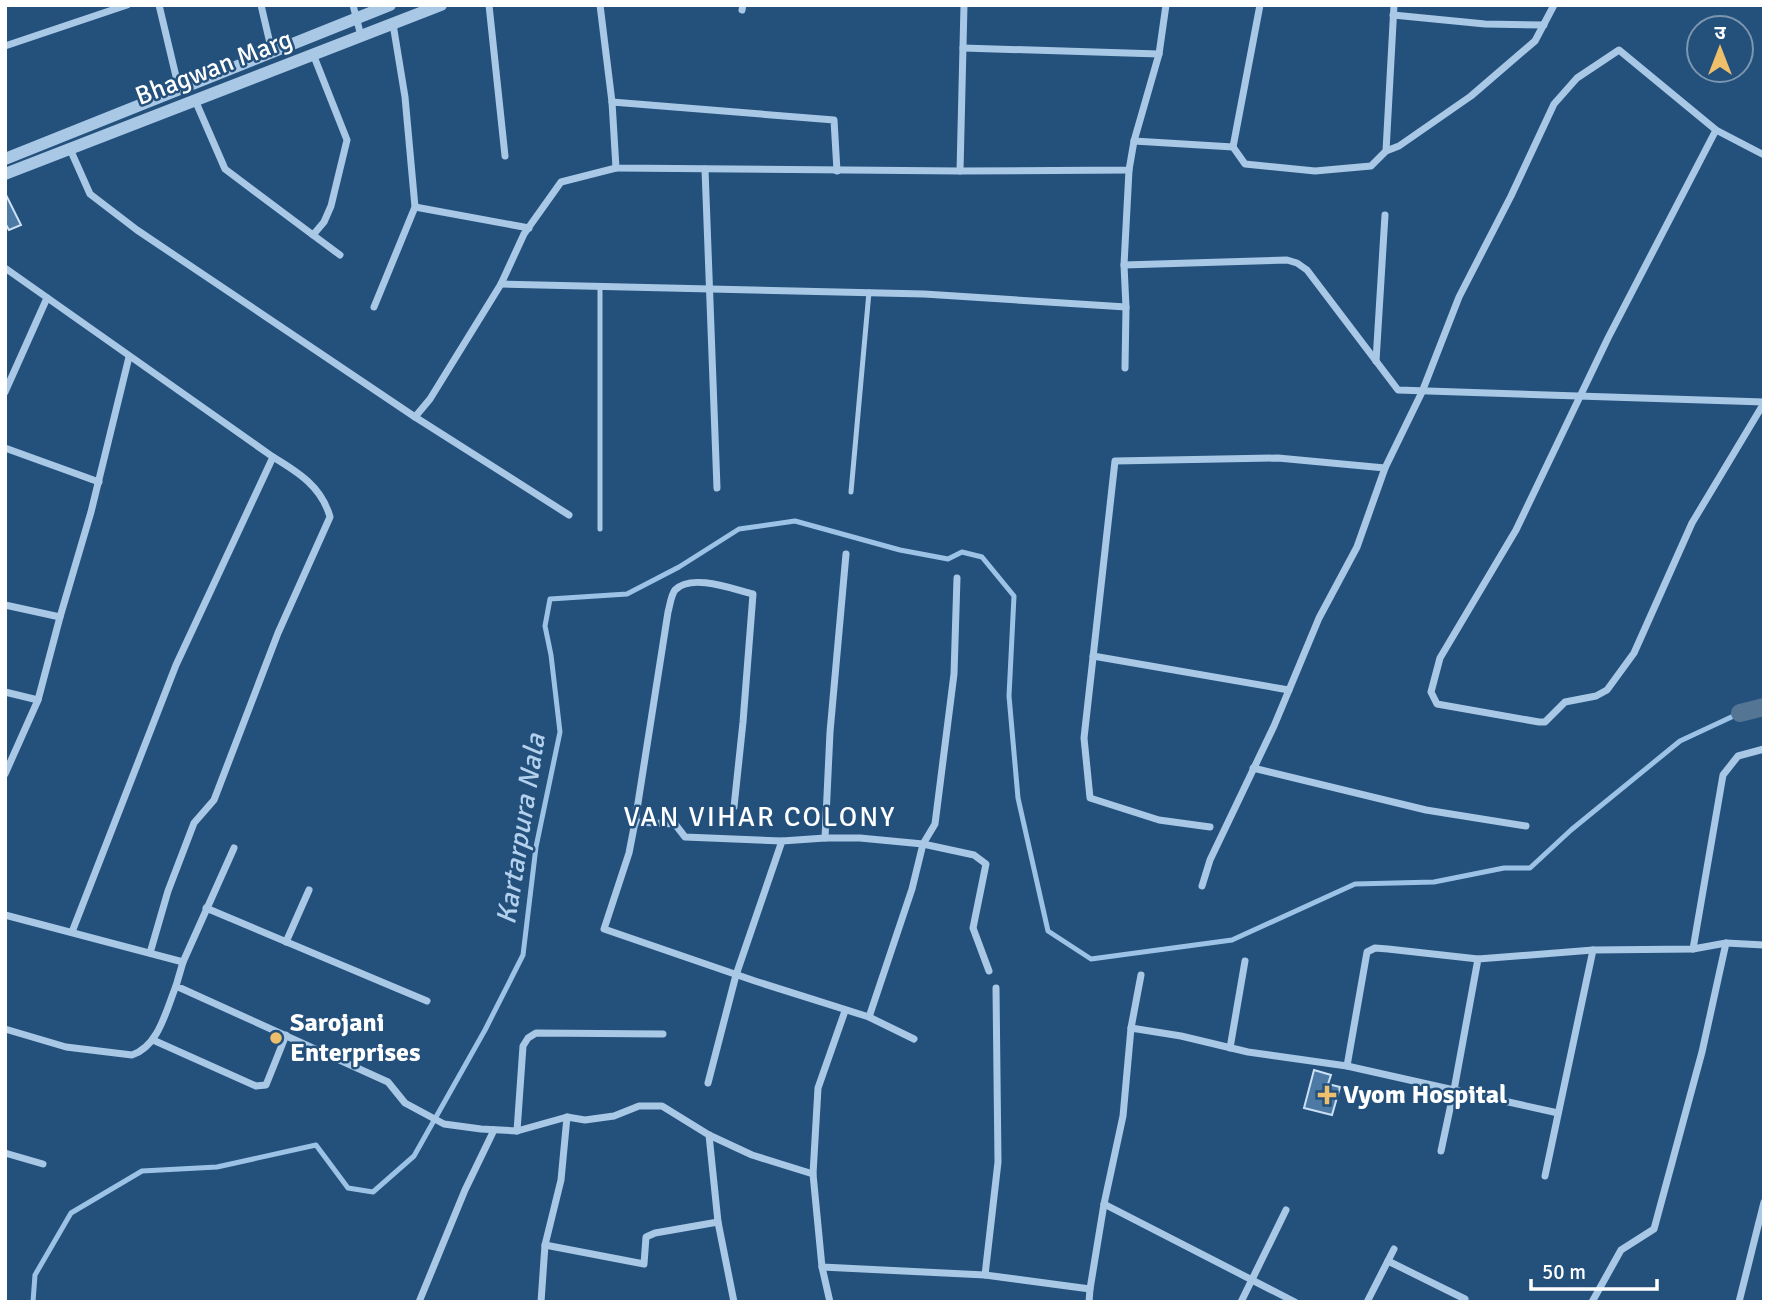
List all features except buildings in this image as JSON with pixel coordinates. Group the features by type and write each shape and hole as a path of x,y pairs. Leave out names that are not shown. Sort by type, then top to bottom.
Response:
{"street":[{"path":"5,46 127,5"},
{"path":"159,5 179,89"},
{"path":"261,5 272,52"},
{"path":"353,5 361,36"},
{"name":"Bhagwan Marg","path":"5,159 390,5"},
{"name":"Bhagwan Marg","path":"5,174 441,5"},
{"path":"489,5 505,156"},
{"path":"600,5 612,102 616,168"},
{"path":"960,171 964,5"},
{"path":"1125,368 1124,265 1129,170 1134,141 1159,54 1166,5"},
{"path":"1260,5 1233,147 1245,164 1315,171 1371,166 1386,151 1399,146 1471,96 1535,41 1554,5"},
{"path":"1386,151 1394,5"},
{"path":"1393,15 1485,24 1544,25"},
{"path":"374,307 415,207 405,97 393,24"},
{"path":"963,48 1159,54"},
{"path":"1202,886 1210,860 1289,690 1319,618 1357,547 1385,468 1422,392 1460,297 1554,104 1577,78 1619,50 1716,130 1764,155"},
{"path":"313,54 347,140 331,206 324,222 313,235"},
{"path":"195,100 225,169 340,255"},
{"path":"612,102 834,120 837,171"},
{"path":"1124,265 1287,261 1297,263 1307,270 1398,390 1422,392 1582,396 1764,403 1692,523 1634,653 1607,690 1596,696 1565,702 1545,722 1437,704 1430,692 1440,658 1516,530 1582,396 1608,338 1716,130"},
{"path":"1134,141 1233,147"},
{"path":"69,149 90,194 137,230 415,417 569,515"},
{"path":"415,417 430,399 502,284 529,228 561,182 616,168 837,171 1129,170"},
{"path":"705,170 717,488"},
{"path":"415,207 529,228"},
{"path":"1376,362 1385,215"},
{"path":"5,268 296,471 316,488 326,502 330,517 278,633 214,800 194,823 168,891 150,953"},
{"path":"502,284 869,292 1126,307"},
{"path":"5,392 47,298"},
{"path":"5,774 38,700 99,482 129,357"},
{"path":"5,448 99,482"},
{"path":"72,932 176,665 273,457"},
{"path":"1210,827 1159,820 1090,798 1084,738 1115,461 1278,458 1385,468"},
{"path":"825,838 830,732 846,554"},
{"path":"869,1017 912,889 923,844 935,824 954,674 957,578"},
{"path":"734,807 752,594 703,582 683,585 673,591 668,612 635,822 604,929 869,1017 914,1039"},
{"path":"5,604 60,617"},
{"path":"1093,656 1289,690"},
{"path":"5,692 38,700"},
{"path":"1693,949 1723,775 1738,756 1764,749"},
{"path":"1253,768 1426,810 1526,826"},
{"path":"635,822 675,824 685,837 782,841 860,838 923,844 974,855 986,864 973,928 989,971"},
{"path":"708,1083 736,975 782,841"},
{"path":"5,1028 66,1047 132,1055 141,1052 153,1040 183,962 234,848"},
{"path":"286,942 309,890"},
{"path":"206,908 427,1001"},
{"path":"5,915 183,962"},
{"path":"1592,1302 1621,1250 1654,1229 1702,1052 1726,943"},
{"path":"1347,1066 1367,952 1375,948 1478,959 1593,950 1693,949 1726,943 1763,944"},
{"path":"1545,1176 1593,950"},
{"path":"1441,1151 1478,959"},
{"path":"1230,1048 1245,961"},
{"path":"1089,1302 1104,1204 1123,1116 1131,1027 1141,975"},
{"path":"176,986 388,1082 405,1103 444,1124 517,1131 567,1117 585,1120 614,1116 639,1106 662,1106 709,1135 752,1155 813,1174"},
{"path":"985,1275 998,1163 996,988"},
{"path":"830,1302 822,1267 813,1174 818,1088 845,1011"},
{"path":"1131,1027 1230,1048 1347,1066 1558,1113"},
{"path":"517,1131 523,1046 528,1038 536,1033 663,1034"},
{"path":"153,1040 256,1086 266,1084 286,1035"},
{"path":"541,1302 545,1245 561,1180 567,1117"},
{"path":"419,1302 465,1190 494,1130"},
{"path":"709,1135 718,1222 733,1302"},
{"path":"5,1153 43,1164"},
{"path":"1739,1302 1764,1202"},
{"path":"1104,1204 1295,1302"},
{"path":"1241,1302 1286,1210"},
{"path":"545,1245 645,1264 646,1237 718,1222"},
{"path":"1367,1302 1394,1249"},
{"path":"1388,1261 1465,1299"},
{"path":"822,1267 985,1275 1090,1289"}],"lane":[{"path":"600,286 600,529"},
{"path":"851,492 869,292"}],"waterway":[{"name":"Kartarpura Nala","path":"33,1302 35,1275 71,1213 142,1171 217,1167 316,1145 348,1188 373,1192 414,1156 485,1030 523,955 536,847 560,732 545,626 550,599 627,594 679,567 739,529 795,521 900,550 948,559 962,552 982,557 1014,596 1009,696 1018,798 1048,931 1091,959 1232,940 1355,884 1434,882 1504,868 1530,868 1571,830 1680,741 1740,713"},
{"path":"1740,713 1764,707"}],"place":[{"name":"Sarojani Enterprises","path":"276,1038"},
{"name":"Vyom Hospital","path":"1327,1095"}],"district":[{"name":"VAN VIHAR COLONY","path":"760,817"}]}
